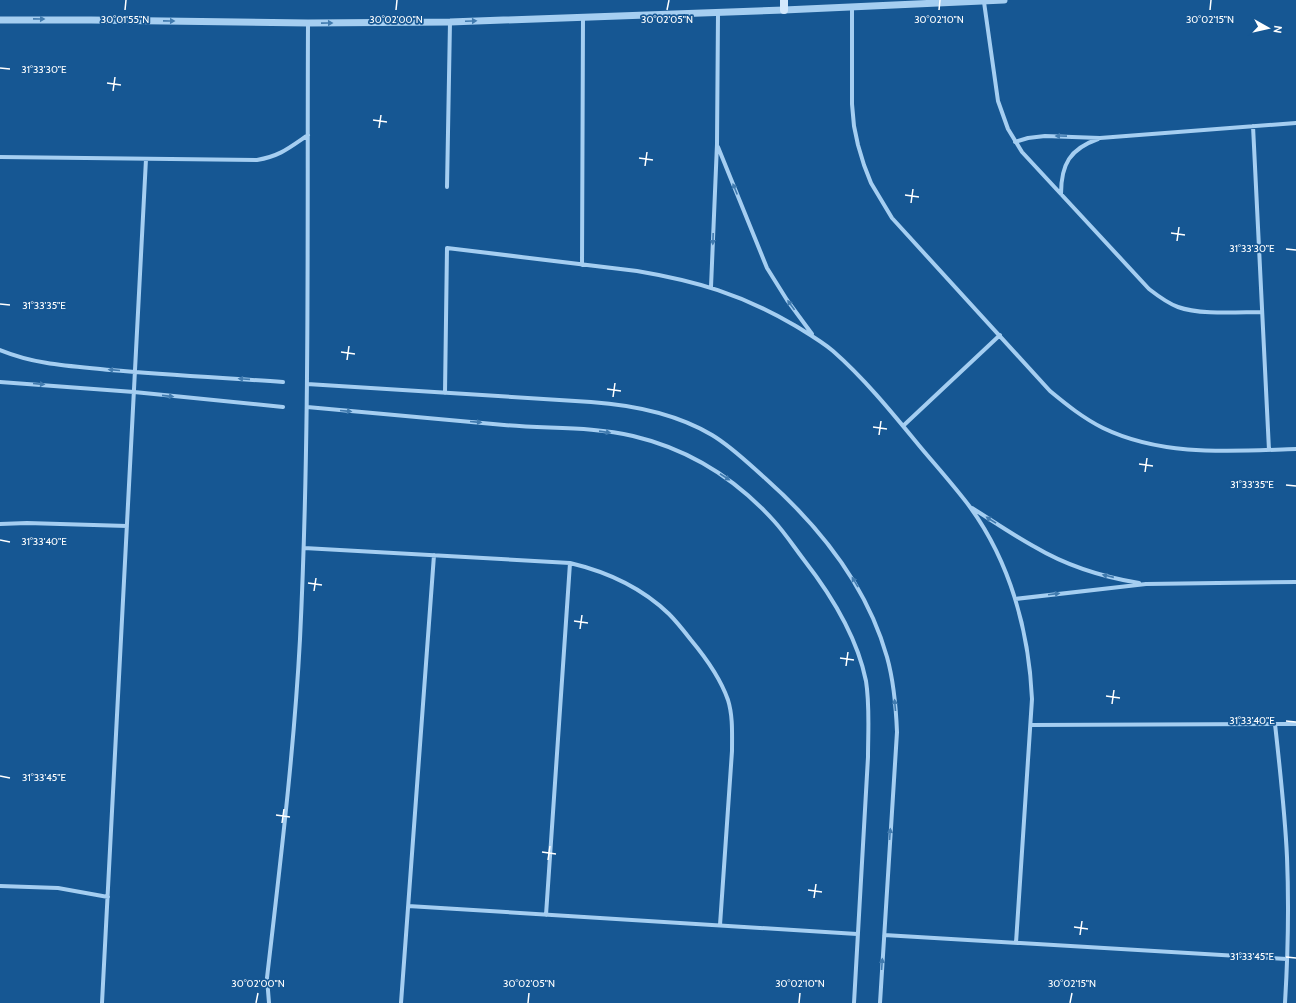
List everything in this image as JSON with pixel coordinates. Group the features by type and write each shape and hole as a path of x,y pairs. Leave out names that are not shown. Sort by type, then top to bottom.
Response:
{"main road":[{"path":"784,0 784,10"}],"street":[{"path":"0,20 308,23 450,22 852,8 1004,0"},
{"path":"984,2 998,101 1005,122 1022,152 1149,289 1168,303 1179,308 1191,310 1262,312"},
{"path":"852,8 852,104 854,126 862,158 871,183 892,218 1050,391 1075,411 1102,427 1129,438 1157,446 1214,451 1296,449"},
{"path":"711,287 717,144 718,13"},
{"path":"582,265 583,18"},
{"path":"447,187 450,22"},
{"path":"269,1003 267,978 289,779 295,708 304,548 307,407 308,23"},
{"path":"1015,142 1028,138 1045,136 1100,138 1296,123"},
{"path":"1253,126 1269,450"},
{"path":"0,157 256,160 283,153 308,136"},
{"path":"1061,194 1061,179 1066,164 1074,152 1086,143 1100,138"},
{"path":"717,144 767,268 787,300 814,337"},
{"path":"102,1003 146,159"},
{"path":"445,393 446,248 662,276 711,287 739,297 765,309 814,337 848,364 903,426 970,506 998,553 1015,599 1027,646 1031,672 1031,726 1016,943"},
{"path":"903,426 1000,336"},
{"path":"0,350 17,357 42,363 135,372 283,382"},
{"path":"0,382 134,392 282,407"},
{"path":"307,384 623,404 655,411 686,422 712,435 735,452 782,493 806,518 826,541 864,597 877,626 888,658 893,682 897,732 880,1003"},
{"path":"307,407 506,425 594,431 632,436 669,447 703,463 736,484 774,521 818,577 838,609 855,644 866,681 869,719 868,757 854,1003"},
{"path":"970,506 1035,547 1057,558 1101,574 1146,584"},
{"path":"0,524 27,523 127,526"},
{"path":"304,548 570,563 592,568 614,576 634,586 670,615 704,655 718,677 728,700 733,726 720,925"},
{"path":"401,1003 434,555"},
{"path":"546,915 570,563"},
{"path":"1015,599 1146,584 1296,582"},
{"path":"1275,724 1284,806 1287,857 1288,959 1285,1003"},
{"path":"1031,726 1296,724"},
{"path":"0,886 58,888 108,897"},
{"path":"408,906 858,934"},
{"path":"884,935 1288,959"}]}
